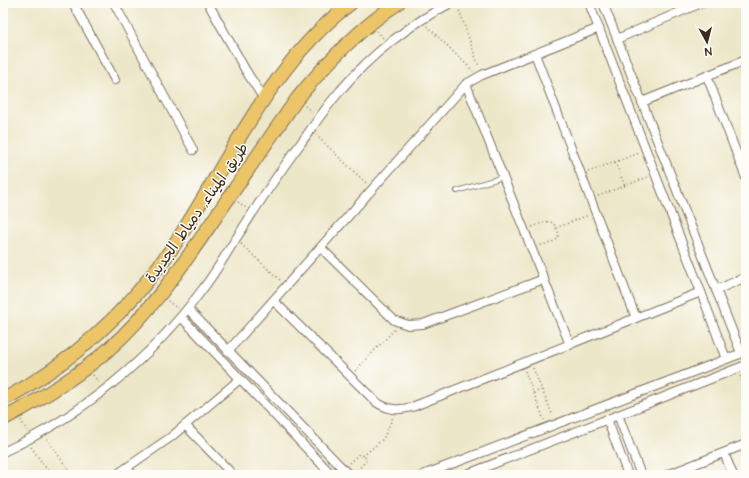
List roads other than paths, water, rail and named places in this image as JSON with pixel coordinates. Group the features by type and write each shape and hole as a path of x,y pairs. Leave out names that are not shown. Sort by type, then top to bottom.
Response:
{"main road":[{"name":"طريق الميناء, دمياط الجديدة","path":"4,398 30,385 66,360 99,333 130,302 157,269 182,234 264,99 293,58 317,33 350,3"},
{"name":"طريق الميناء, دمياط الجديدة","path":"3,419 39,400 75,376 110,349 141,318 196,246 297,99 318,73 331,59 370,24 398,3"}],"street":[{"path":"73,3 115,80"},
{"path":"114,3 193,150"},
{"path":"208,3 246,71 264,99"},
{"path":"3,452 42,431 104,390 132,368 154,346 184,313 219,266 252,213 319,118 341,90 360,70 389,44 421,21 451,3"},
{"path":"589,3 726,359"},
{"path":"423,475 744,352 716,290 603,3"},
{"path":"617,38 701,3"},
{"path":"228,351 466,84 480,76 599,28"},
{"path":"534,54 636,318"},
{"path":"642,102 746,60"},
{"path":"707,76 746,178"},
{"path":"466,84 570,344"},
{"path":"321,248 394,320 401,323 416,325 423,324 544,279"},
{"path":"716,290 746,277"},
{"path":"274,301 376,402 382,406 397,410 412,407 701,292"},
{"path":"184,313 228,351 349,475"},
{"path":"184,313 240,379 332,475"},
{"path":"465,475 746,365"},
{"path":"116,475 157,447 240,379"},
{"path":"618,415 641,475"},
{"path":"607,419 628,475"},
{"path":"185,425 233,475"},
{"path":"667,475 746,444"},
{"path":"724,453 733,475"},
{"path":"127,468 134,475"}],"lane":[{"path":"457,191 503,177"}]}
